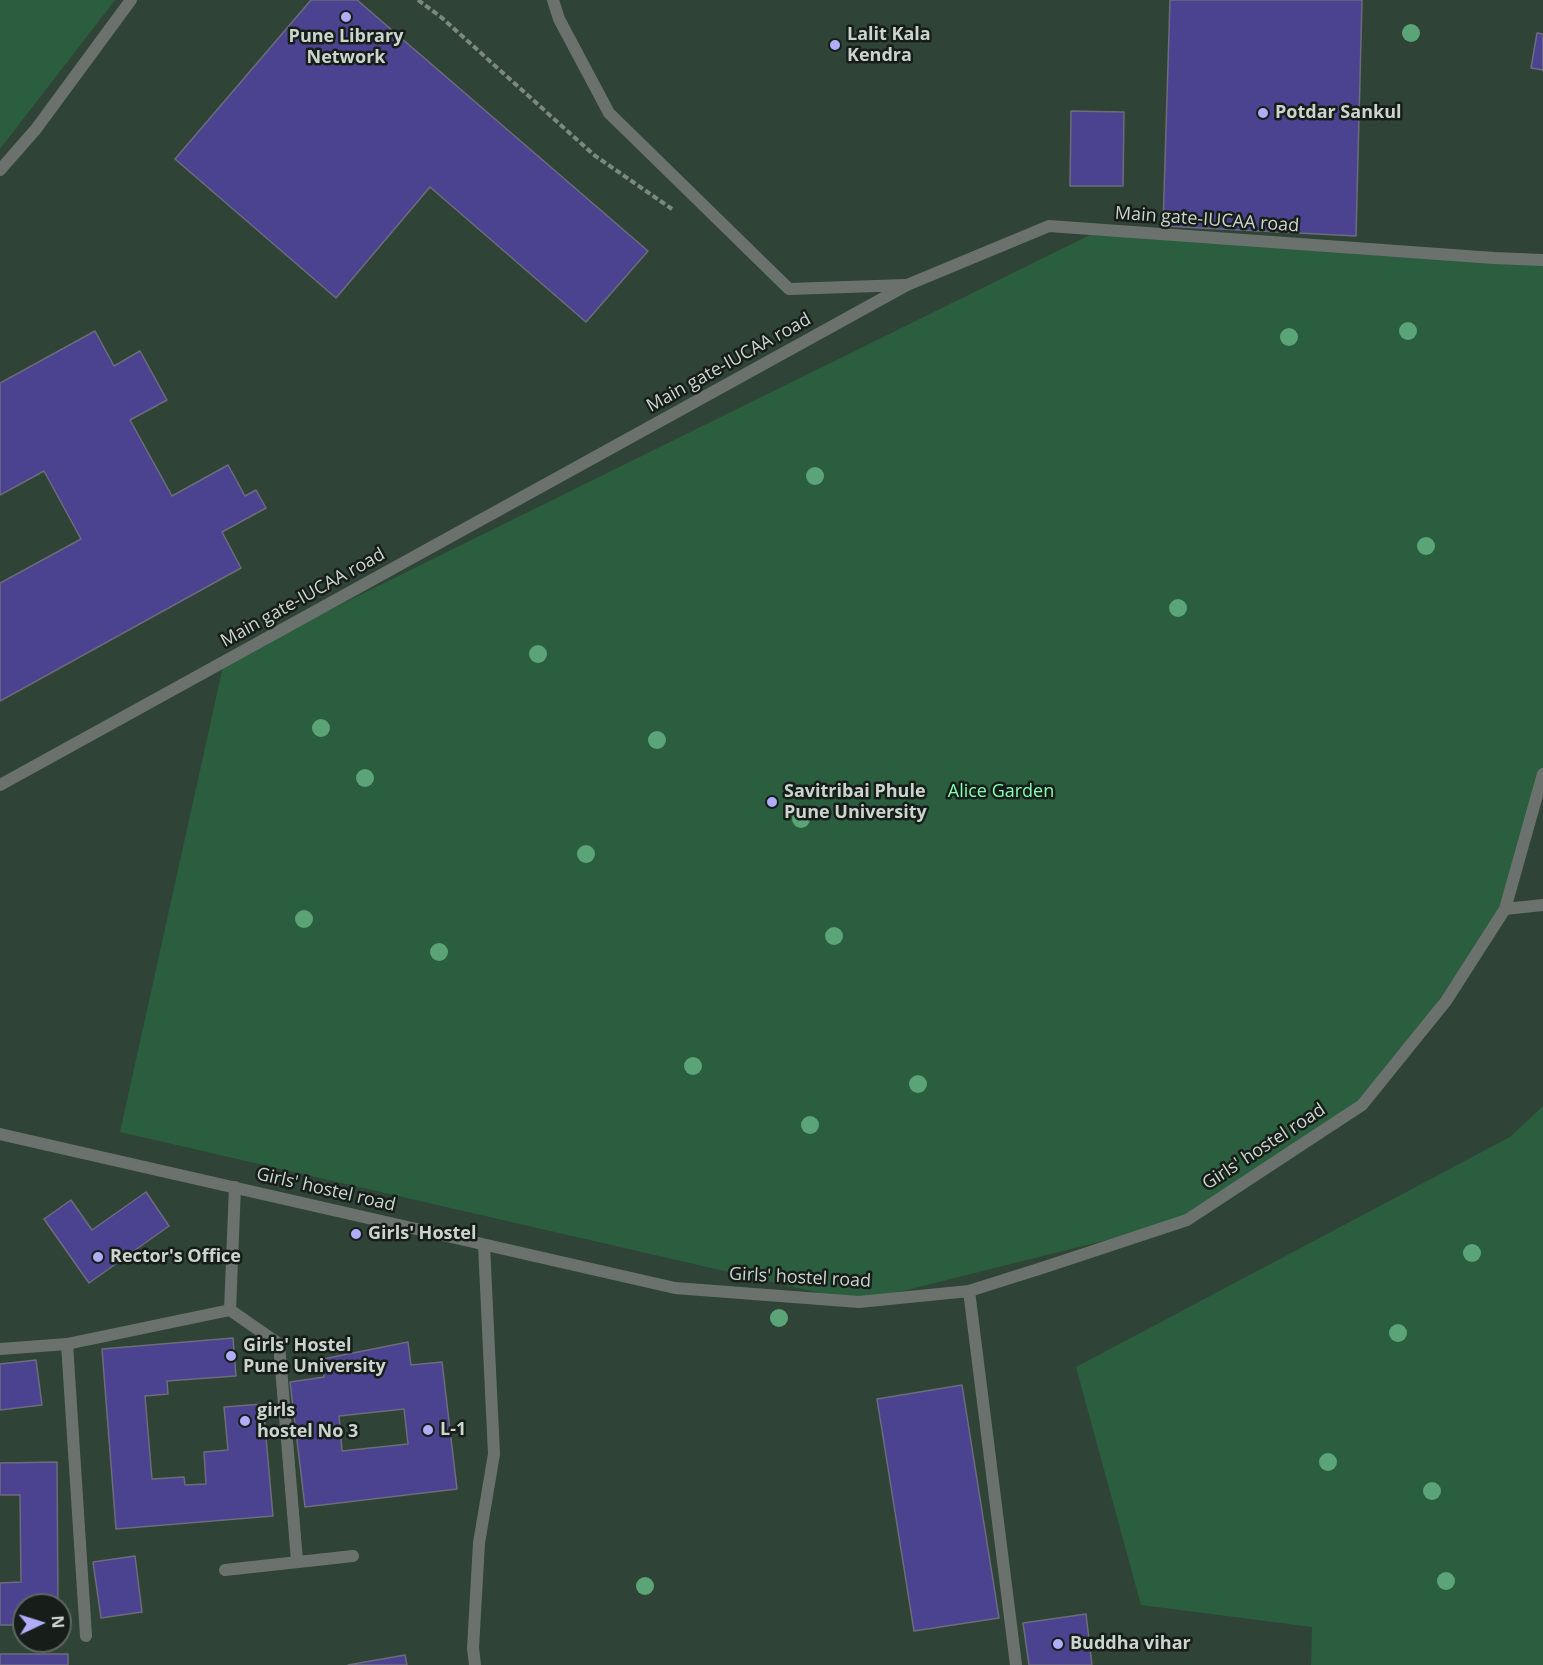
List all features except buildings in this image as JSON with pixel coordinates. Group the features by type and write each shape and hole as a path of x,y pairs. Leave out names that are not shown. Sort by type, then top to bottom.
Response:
{"lane":[{"path":"0,170 36,129 131,0"},
{"path":"554,0 559,19 609,113 789,289 908,285"},
{"name":"Main gate-IUCAA road","path":"0,786 908,285 1049,226 1543,260"},
{"name":"Girls' hostel road","path":"0,1134 675,1288 859,1302 969,1291 1187,1220 1362,1105 1446,1001 1506,909 1543,774"},
{"path":"1506,909 1543,905"},
{"path":"230,1310 235,1187"},
{"path":"475,1665 473,1648 479,1543 494,1454 484,1245"},
{"path":"969,1291 1016,1665"},
{"path":"0,1349 67,1344 230,1310 279,1344 297,1561"},
{"path":"67,1344 86,1636"},
{"path":"225,1570 353,1556"}],"path":[{"path":"418,0 441,17 594,155 681,215"}],"shaded area":[{"name":"Savitribai Phule Pune University","path":"0,0 1543,0 1543,1665 0,1665"}],"green space":[{"path":"0,0 115,0 0,149"},
{"name":"Alice Garden","path":"1100,230 1543,257 1543,774 1505,909 1362,1105 1187,1220 859,1302 120,1132 224,662"},
{"path":"1543,1106 1543,1665 1311,1665 1312,1627 1141,1605 1076,1367 1510,1137"}],"place":[{"name":"Pune Library Network","path":"346,17"},
{"name":"Lalit Kala Kendra","path":"835,45"},
{"name":"Potdar Sankul","path":"1263,113"},
{"name":"Savitribai Phule Pune University","path":"772,802"},
{"name":"Girls' Hostel","path":"356,1234"},
{"name":"Rector's Office","path":"98,1257"},
{"name":"Girls' Hostel Pune University","path":"231,1356"},
{"name":"girls hostel No 3","path":"245,1421"},
{"name":"L-1","path":"428,1430"},
{"name":"Buddha vihar","path":"1058,1644"}]}
